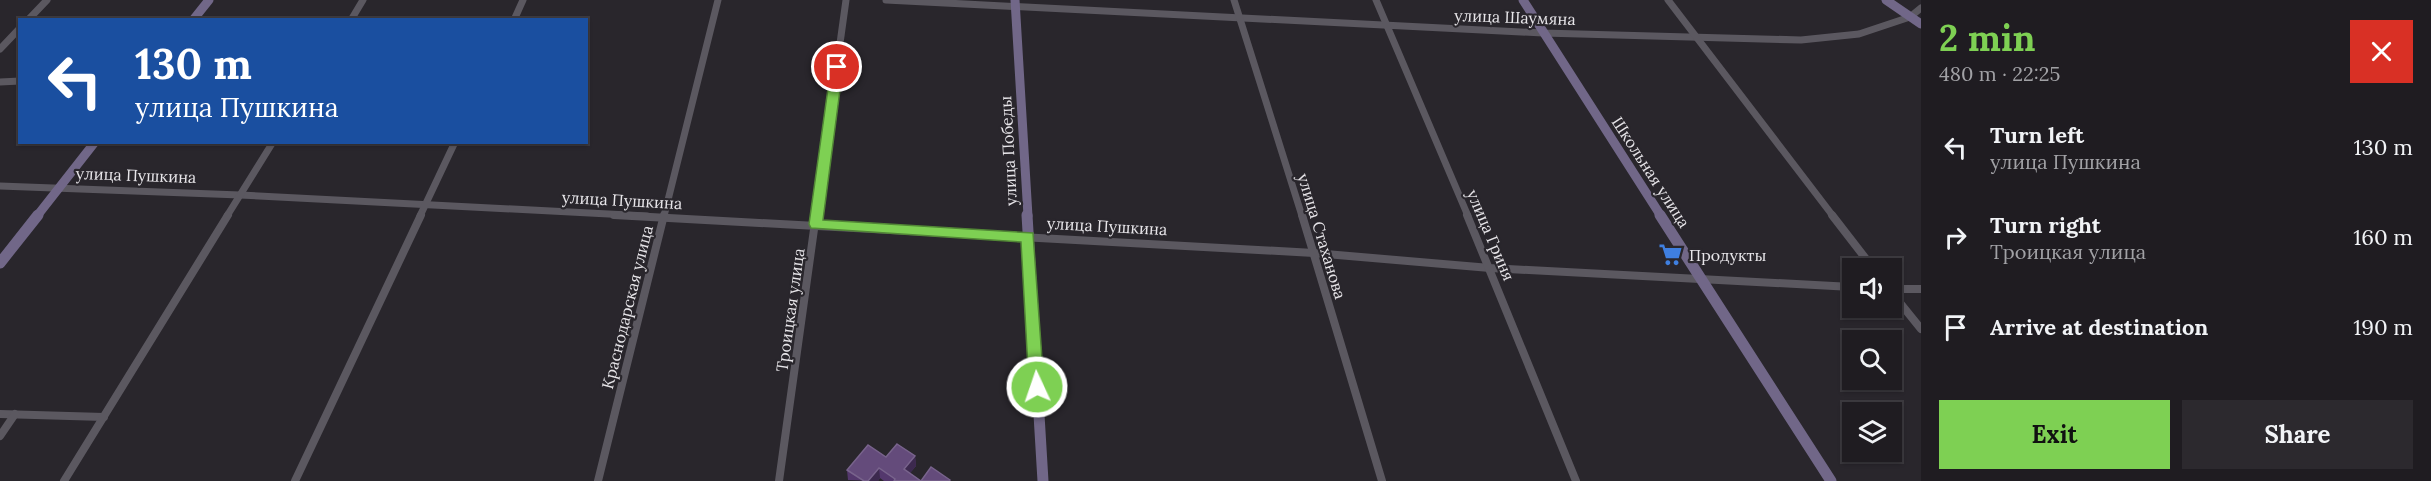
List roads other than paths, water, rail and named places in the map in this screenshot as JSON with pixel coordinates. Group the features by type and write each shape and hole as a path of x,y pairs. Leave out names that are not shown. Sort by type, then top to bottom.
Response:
{"street":[{"path":"30,18 47,0"},
{"path":"195,18 209,0"},
{"path":"352,18 363,0"},
{"path":"515,18 523,0"},
{"name":"Краснодарская улица","path":"598,481 718,0"},
{"name":"Троицкая улица","path":"779,481 846,0"},
{"name":"улица Шаумяна","path":"886,0 1016,2 1543,33 1801,40 1859,34 1910,17 1921,8"},
{"name":"улица Стаханова","path":"1234,0 1382,481"},
{"name":"улица Гриня","path":"1376,0 1490,268 1576,481"},
{"name":"Школьная улица","path":"1523,0 1831,481"},
{"path":"1668,0 1865,258"},
{"path":"1886,0 1921,24"},
{"name":"улица Победы","path":"1016,2 1043,481"},
{"path":"0,49 18,30"},
{"path":"0,82 18,81"},
{"path":"0,263 93,144"},
{"path":"64,481 272,144"},
{"path":"295,481 454,144"},
{"name":"улица Пушкина","path":"0,186 240,195 815,224 1314,254 1490,268 1842,287"},
{"path":"1902,290 1921,289"},
{"path":"1902,304 1921,329"},
{"path":"0,414 104,417"},
{"path":"0,436 15,414"}],"place":[{"name":"Продукты","path":"1671,255"}]}
